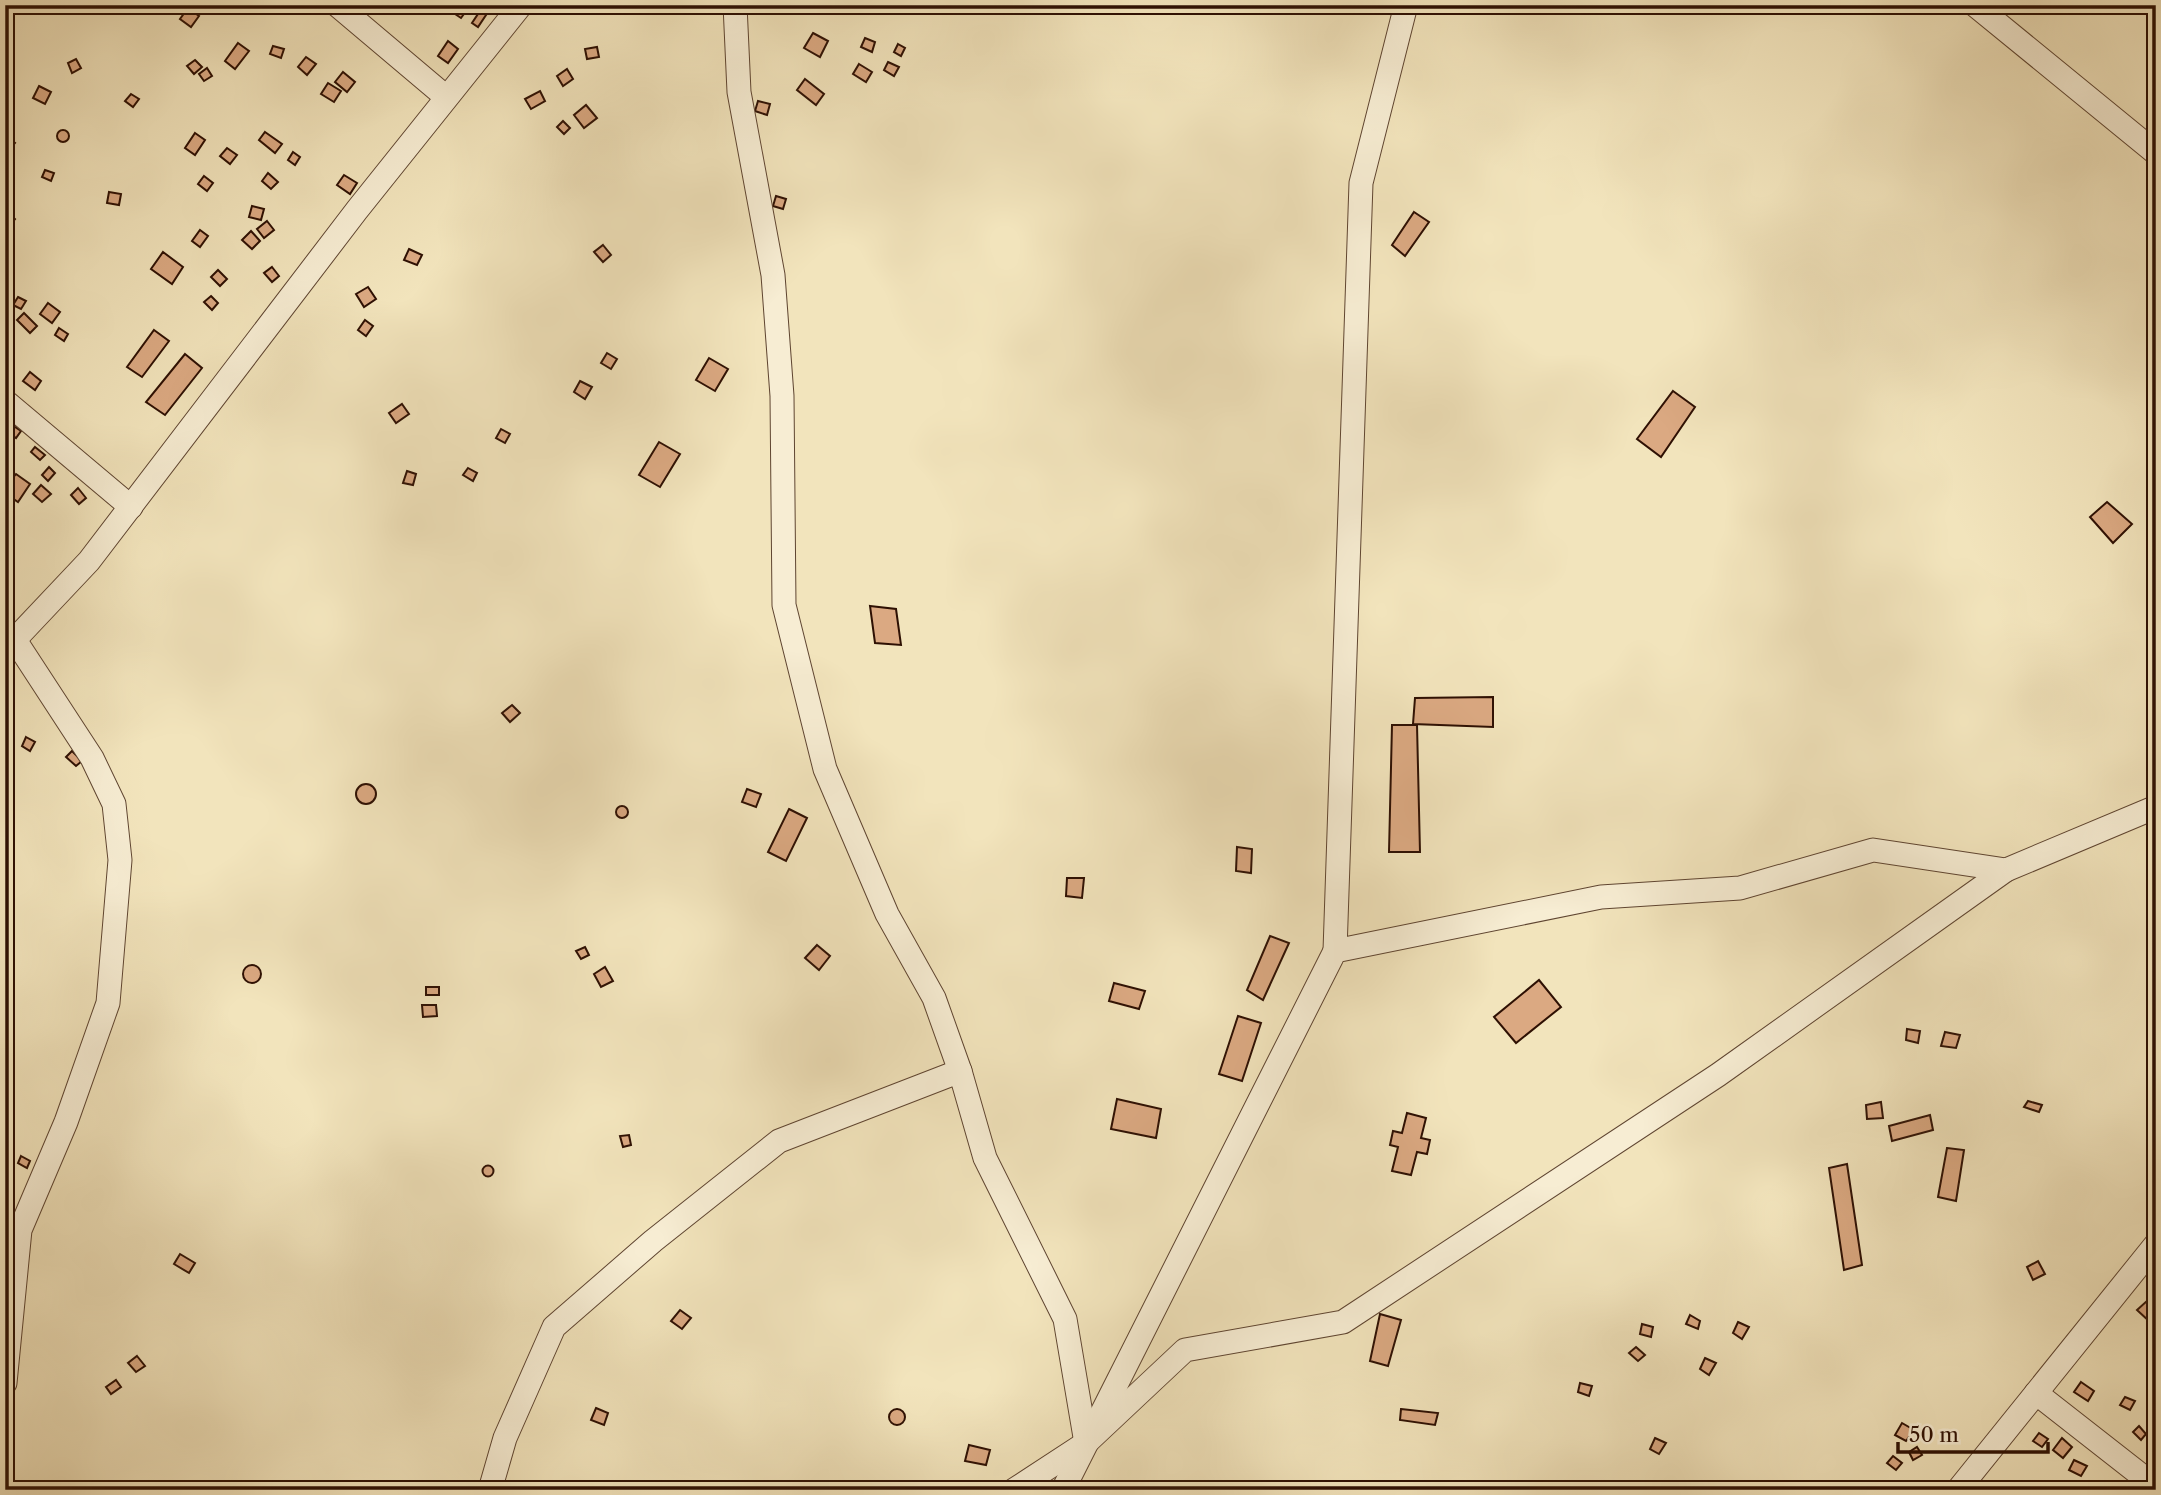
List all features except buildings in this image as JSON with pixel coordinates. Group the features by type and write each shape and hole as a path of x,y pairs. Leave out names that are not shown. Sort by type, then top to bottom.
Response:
{"street":[{"path":"337,5 446,97"},
{"path":"5,1382 20,1230 66,1122 108,1003 120,860 114,804 92,758 10,645 89,561 357,210 521,5"},
{"path":"735,5 739,92 773,275 782,396 783,605 825,769 887,914 934,999 960,1071 985,1157 1065,1319 1086,1443"},
{"path":"1063,1490 1335,951 1361,183 1406,5"},
{"path":"1975,5 2156,153"},
{"path":"5,401 131,507"},
{"path":"1014,1490 1086,1443 1185,1350 1343,1322 1718,1075 2006,870 2156,807"},
{"path":"1335,951 1601,897 1740,888 1873,850 2006,870"},
{"path":"491,1490 505,1438 554,1327 653,1241 779,1141 960,1071"},
{"path":"1958,1490 2156,1244"},
{"path":"2036,1392 2156,1487"}]}
